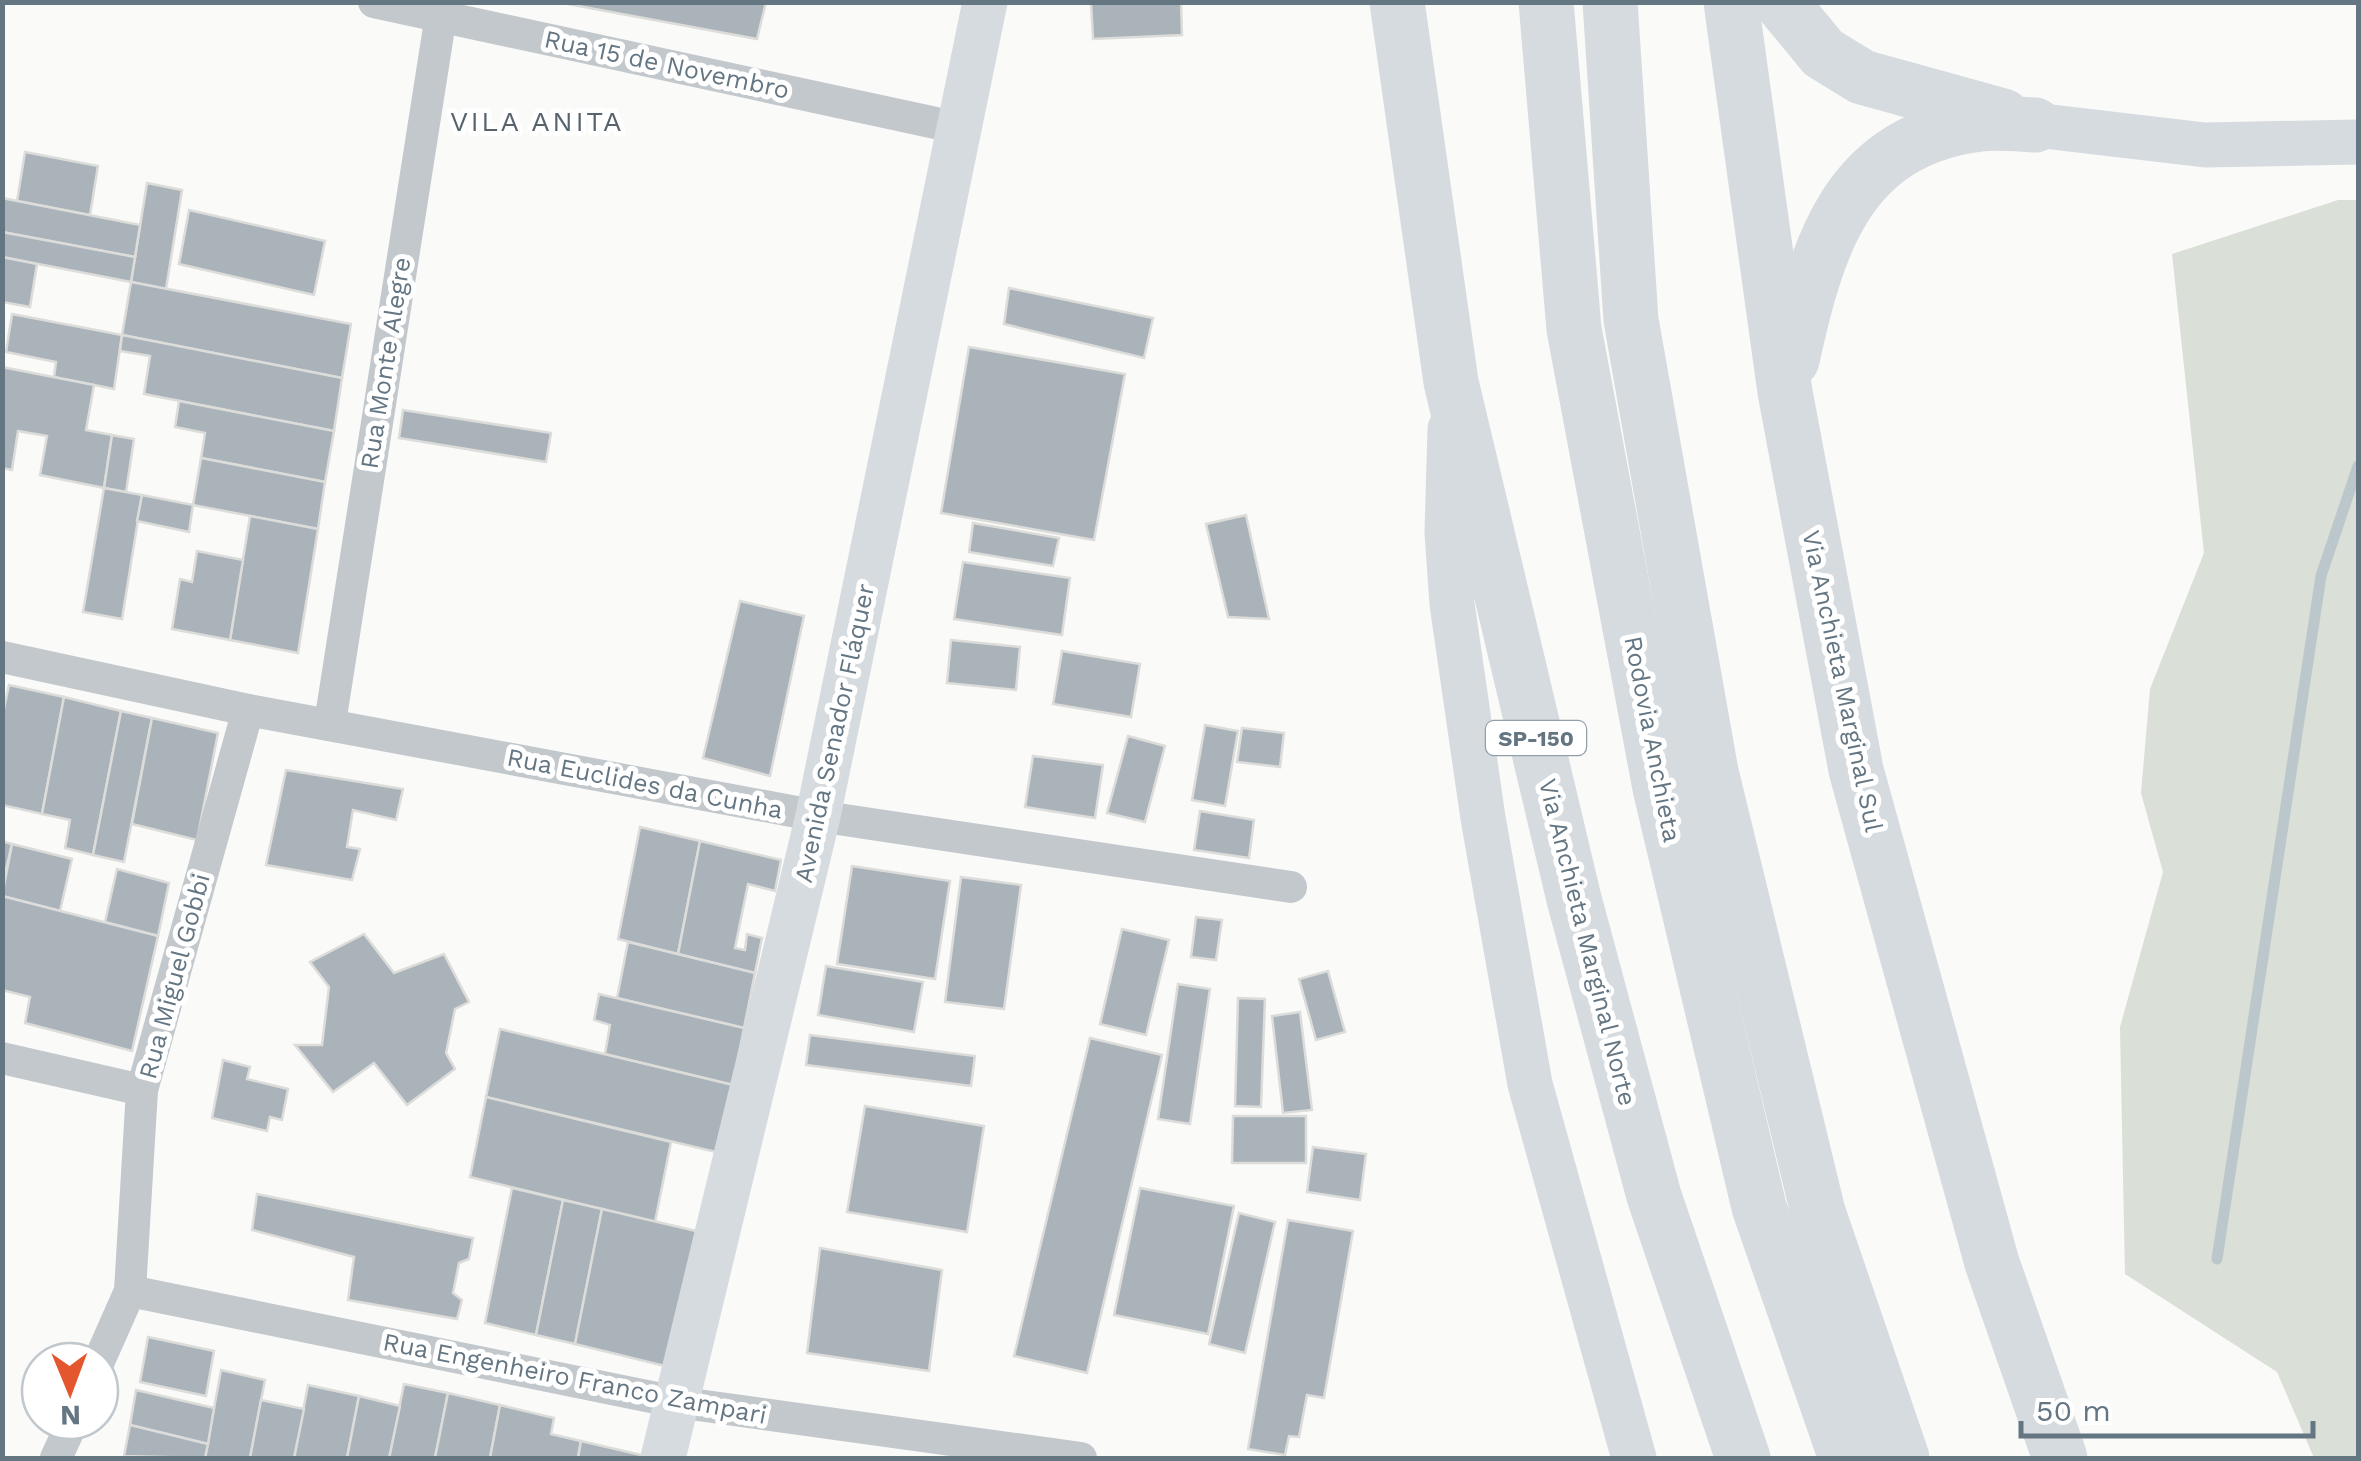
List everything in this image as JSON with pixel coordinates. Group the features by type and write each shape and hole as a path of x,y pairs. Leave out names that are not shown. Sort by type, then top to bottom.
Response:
{"highway":[{"name":"Via Anchieta Marginal Norte","path":"1397,2 1451,382 1574,899 1654,1196 1743,1458"},
{"name":"Rodovia Anchieta","path":"1546,2 1574,329 1660,788 1759,1207 1846,1458"},
{"name":"Rodovia Anchieta","path":"1610,2 1631,320 1711,772 1818,1212 1902,1458"},
{"name":"Via Anchieta Marginal Sul","path":"1731,2 1785,392 1856,770 1992,1262 2060,1458"},
{"path":"1781,2 1823,54 1862,77 2034,125"},
{"path":"1785,392 1822,250 1850,194 1861,182 1893,154 1940,133 1986,123 2034,125"}],"street":[{"name":"Rua 15 de Novembro","path":"374,2 442,9 959,128"},
{"name":"Avenida Senador Fláquer","path":"664,1458 818,816 985,2"},
{"name":"Rua Monte Alegre","path":"330,723 442,9"},
{"path":"2034,125 2204,146 2358,142"},
{"path":"1451,382 1446,532 1452,604 1483,818 1530,1084 1634,1458"},
{"name":"Rua Euclides da Cunha","path":"2,657 248,710 818,816 1292,887"},
{"name":"Rua Miguel Gobbi","path":"108,1341 130,1291 142,1090 248,710"},
{"path":"2,1058 142,1090"},
{"name":"Rua Engenheiro Franco Zampari","path":"130,1291 676,1402 1081,1458"}],"shaded area":[{"path":"2338,200 2358,200 2358,1458 2314,1458 2277,1372 2125,1274 2120,1027 2163,872 2141,793 2150,689 2204,553 2172,254"}],"building":[{"path":"557,2 766,2 757,39"},
{"path":"1091,2 1181,2 1182,35 1093,39"},
{"path":"25,152 98,166 90,215 17,201"},
{"path":"147,183 182,190 166,289 131,282"},
{"path":"2,198 140,225 135,257 2,232"},
{"path":"189,210 325,241 314,295 179,264"},
{"path":"2,232 135,257 131,282 2,257"},
{"path":"2,257 37,264 30,307 2,302"},
{"path":"131,282 351,324 342,378 122,335"},
{"path":"1009,288 1153,318 1144,358 1004,324"},
{"path":"12,314 122,335 114,389 54,377 56,362 6,352"},
{"path":"122,335 342,378 334,431 144,394 150,356 120,351"},
{"path":"969,347 1125,374 1094,540 941,513"},
{"path":"2,367 94,385 86,430 112,435 104,488 40,475 47,436 18,431 12,470 2,468"},
{"path":"179,401 334,431 325,482 201,458 205,433 175,427"},
{"path":"403,410 551,433 546,462 399,438"},
{"path":"112,435 134,439 126,492 104,488"},
{"path":"201,458 325,482 318,529 193,505"},
{"path":"104,488 142,495 122,619 83,612"},
{"path":"142,495 193,505 189,532 137,521"},
{"path":"1246,515 1269,619 1228,617 1206,524"},
{"path":"250,516 318,529 298,653 230,640"},
{"path":"973,523 1059,538 1053,566 969,552"},
{"path":"197,551 243,560 230,640 172,629 180,579 192,582"},
{"path":"963,562 1070,578 1062,635 954,619"},
{"path":"740,601 804,616 770,776 703,758"},
{"path":"951,640 1020,647 1016,690 947,683"},
{"path":"1062,651 1140,664 1131,717 1053,704"},
{"path":"9,685 64,697 42,814 2,805 2,718"},
{"path":"64,697 121,711 93,855 65,848 70,820 42,814"},
{"path":"121,711 152,718 124,862 93,855"},
{"path":"152,718 218,733 197,840 132,824"},
{"path":"1205,725 1238,731 1225,806 1192,800"},
{"path":"1242,728 1284,733 1280,767 1237,762"},
{"path":"1128,736 1165,746 1145,822 1107,813"},
{"path":"1033,756 1103,765 1095,818 1025,807"},
{"path":"286,770 403,789 396,820 353,810 347,847 360,849 352,880 266,865"},
{"path":"1200,811 1254,820 1249,858 1194,850"},
{"path":"640,827 700,841 678,954 618,939"},
{"path":"2,841 12,844 2,886"},
{"path":"700,841 781,860 775,891 748,884 735,948 745,950 747,934 762,938 755,973 678,954"},
{"path":"12,844 72,859 60,911 2,896"},
{"path":"852,866 950,881 935,979 837,964"},
{"path":"117,869 169,883 158,936 105,922"},
{"path":"961,877 1021,885 1004,1009 945,1002"},
{"path":"2,896 158,936 132,1051 25,1023 30,997 2,990"},
{"path":"1196,917 1222,920 1216,960 1191,957"},
{"path":"1122,929 1169,940 1146,1035 1100,1024"},
{"path":"364,934 394,973 444,954 469,1002 455,1009 446,1053 455,1069 407,1105 374,1063 333,1092 295,1045 322,1045 329,987 310,962"},
{"path":"628,942 755,973 744,1028 617,998"},
{"path":"826,966 923,982 914,1032 818,1015"},
{"path":"1328,971 1345,1032 1316,1040 1299,979"},
{"path":"1178,984 1210,989 1190,1124 1158,1119"},
{"path":"599,994 744,1028 733,1085 605,1054 610,1025 594,1020"},
{"path":"1238,998 1265,999 1261,1107 1235,1106"},
{"path":"1300,1012 1312,1110 1283,1113 1272,1016"},
{"path":"500,1029 733,1085 720,1153 486,1097"},
{"path":"810,1035 975,1056 971,1086 806,1065"},
{"path":"1090,1038 1162,1055 1087,1373 1014,1356"},
{"path":"223,1060 250,1067 247,1079 288,1089 282,1120 270,1117 267,1131 212,1118"},
{"path":"486,1097 671,1142 655,1222 470,1177"},
{"path":"865,1106 984,1126 967,1232 847,1212"},
{"path":"1233,1116 1306,1116 1306,1163 1232,1163"},
{"path":"1313,1147 1366,1154 1360,1200 1307,1192"},
{"path":"512,1188 563,1200 536,1335 485,1323"},
{"path":"1140,1188 1234,1206 1208,1334 1114,1315"},
{"path":"257,1194 473,1238 469,1259 459,1263 453,1293 462,1300 457,1319 348,1300 354,1257 252,1230"},
{"path":"563,1200 602,1209 575,1344 536,1335"},
{"path":"602,1209 696,1231 669,1367 575,1344"},
{"path":"1239,1213 1275,1222 1245,1353 1209,1344"},
{"path":"1288,1220 1353,1231 1324,1398 1307,1395 1299,1437 1289,1436 1285,1455 1248,1449"},
{"path":"820,1248 942,1270 929,1371 807,1353"},
{"path":"148,1337 214,1351 206,1396 140,1382"},
{"path":"221,1370 265,1380 250,1458 205,1458"},
{"path":"404,1384 448,1393 435,1458 389,1458"},
{"path":"308,1385 359,1396 347,1458 294,1458"},
{"path":"136,1390 214,1408 208,1444 130,1425"},
{"path":"448,1393 500,1405 490,1458 435,1458"},
{"path":"359,1396 400,1406 389,1458 347,1458"},
{"path":"261,1400 304,1409 294,1458 250,1458"},
{"path":"500,1405 554,1418 551,1434 581,1441 578,1458 490,1458"},
{"path":"130,1425 208,1444 205,1458 124,1456"},
{"path":"581,1441 641,1455 578,1458"}],"waterway":[{"path":"2217,1259 2321,576 2358,466"}],"district":[{"name":"VILA ANITA","path":"537,121"}]}
